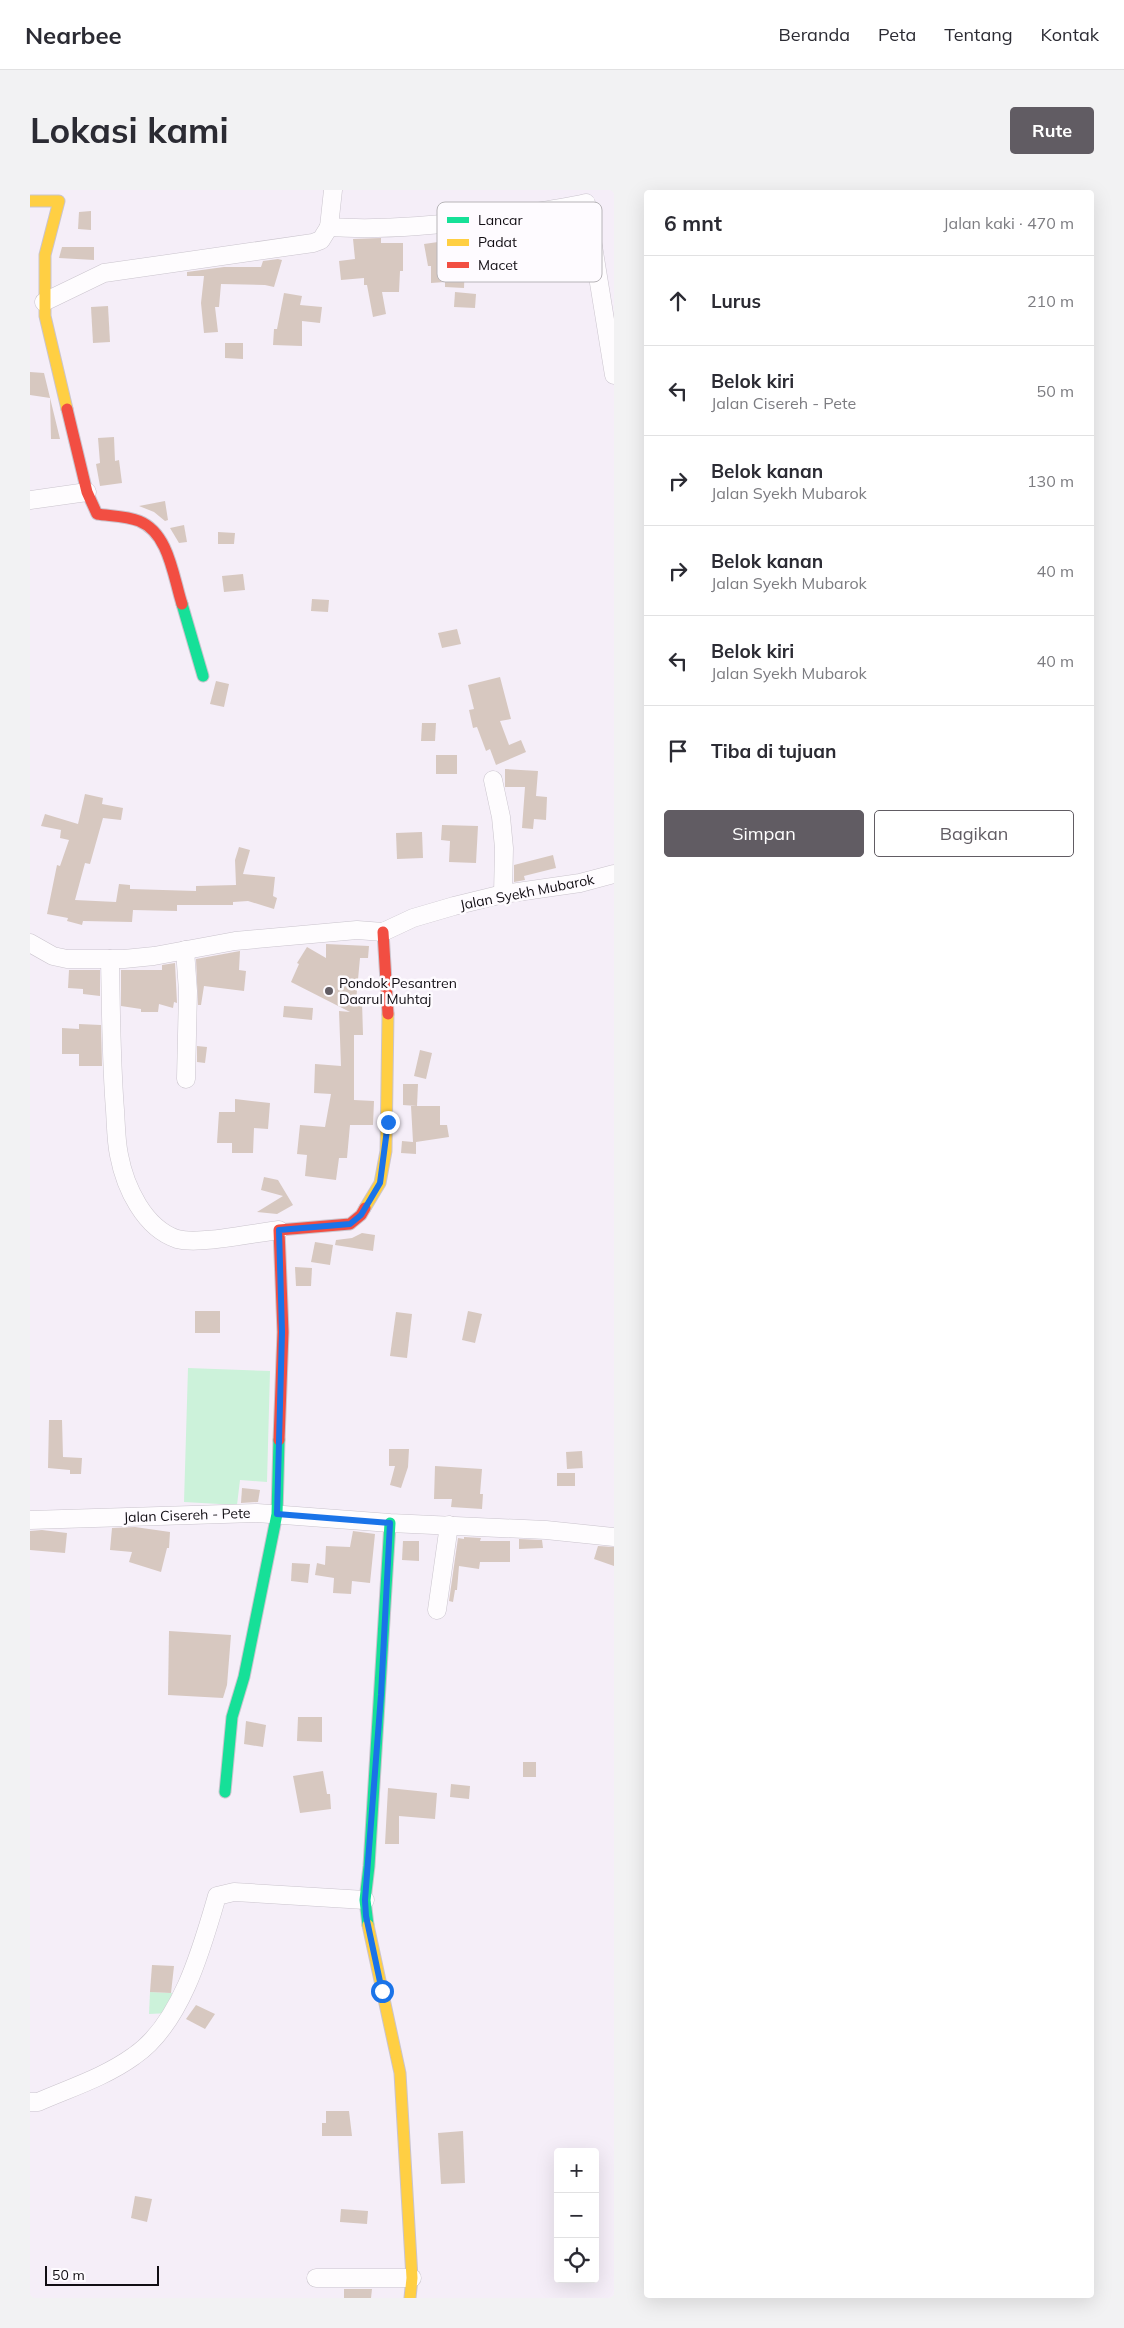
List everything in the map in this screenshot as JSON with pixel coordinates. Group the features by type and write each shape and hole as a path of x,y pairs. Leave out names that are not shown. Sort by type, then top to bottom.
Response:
{"street":[{"path":"44,302 104,273 313,243 321,240 329,227 333,190"},
{"path":"30,201 61,195 45,255 44,302 49,334 87,492 97,514 137,520 156,532 164,545 204,676"},
{"path":"556,202 586,196"},
{"path":"329,227 389,229 437,225"},
{"path":"599,282 614,375"},
{"path":"30,500 87,492"},
{"path":"493,780 501,817 504,848 503,894"},
{"name":"Jalan Syekh Mubarok","path":"383,932 414,918 503,894 553,888 614,874"},
{"path":"30,943 52,956 67,959 110,959 154,956 236,941 357,930 383,932 389,1024 388,1122 380,1183 361,1215 350,1224 196,1240 178,1239 160,1230 149,1220 126,1182 118,1154 113,1085 110,959"},
{"path":"185,950 188,991 186,1079"},
{"path":"225,1792 232,1717 244,1677 277,1514 282,1332 279,1230"},
{"name":"Jalan Cisereh - Pete","path":"30,1520 257,1513 390,1523 563,1531 614,1537"},
{"path":"390,1523 373,1809 365,1900 366,1916 400,2073 412,2278 410,2298"},
{"path":"437,1610 449,1525"},
{"path":"30,2102 38,2102 108,2072 136,2056 155,2037 190,1981 217,1896 234,1892 365,1900"},
{"path":"316,2278 412,2278"}],"green space":[{"path":"188,1368 270,1371 267,1482 240,1480 237,1505 184,1502"},
{"path":"150,1992 172,1993 169,2013 149,2014"}],"building":[{"path":"91,211 91,230 78,229 79,212"},
{"path":"381,238 381,243 403,243 403,271 400,271 399,292 382,292 386,314 373,317 367,285 364,285 364,278 341,280 339,261 355,259 353,239"},
{"path":"437,242 437,282 445,282 431,283 431,266 428,266 424,244"},
{"path":"62,247 94,247 94,260 59,258"},
{"path":"282,260 274,287 221,284 219,307 215,307 218,332 204,333 201,303 204,276 187,276 187,272 224,267 261,267 263,261"},
{"path":"445,282 464,282 464,288 445,287"},
{"path":"455,292 476,294 475,308 454,307"},
{"path":"284,293 302,296 300,305 322,307 320,323 302,321 302,346 273,345 274,329 277,329"},
{"path":"108,306 110,342 93,343 91,307"},
{"path":"225,343 243,343 243,359 225,358"},
{"path":"30,372 44,373 60,439 51,439 50,398 30,395"},
{"path":"114,437 115,461 119,460 122,483 100,486 96,464 100,463 98,438"},
{"path":"165,501 168,520 165,521 154,512 139,506"},
{"path":"184,525 187,542 179,543 170,528"},
{"path":"218,532 235,533 234,544 218,544"},
{"path":"243,574 245,590 224,592 222,576"},
{"path":"312,599 329,600 328,612 311,611"},
{"path":"457,629 461,644 442,648 438,633"},
{"path":"500,677 511,719 500,721 509,745 521,740 526,752 496,765 490,749 486,751 477,727 473,728 469,710 474,709 468,685"},
{"path":"216,681 229,684 224,707 210,704"},
{"path":"422,723 436,723 435,741 421,741"},
{"path":"436,755 457,755 457,774 436,774"},
{"path":"505,769 538,771 536,796 547,797 546,820 534,819 533,829 522,828 525,787 505,787"},
{"path":"85,794 103,798 102,804 123,808 121,820 103,818 90,864 85,863 75,900 116,902 119,884 130,885 130,889 196,891 196,886 236,885 235,860 239,847 250,850 243,874 275,877 273,896 277,898 274,909 248,901 233,902 233,905 177,905 177,911 133,910 132,922 83,921 82,925 67,921 68,918 47,914 57,865 60,866 69,840 60,838 61,830 41,826 45,814 78,824"},
{"path":"442,825 478,826 476,863 449,862 450,841 441,840"},
{"path":"422,832 423,858 397,859 396,833"},
{"path":"553,855 556,868 524,876 525,880 514,882 514,865"},
{"path":"326,944 369,946 368,958 360,958 356,1001 362,1001 363,1035 354,1035 354,1100 374,1101 373,1125 350,1125 347,1158 339,1158 336,1180 305,1176 307,1155 297,1154 300,1125 325,1127 331,1094 314,1093 315,1064 341,1066 339,1011 350,1012 291,982 299,964 297,963 307,947 326,958"},
{"path":"240,951 239,970 246,971 244,991 204,986 201,1005 198,1005 196,959"},
{"path":"175,963 177,1003 174,1002 173,1008 159,1004 158,1012 141,1012 141,1009 121,1006 121,970 162,970 162,965"},
{"path":"69,970 100,970 100,996 83,994 83,989 68,988"},
{"path":"284,1006 313,1008 312,1020 283,1017"},
{"path":"79,1024 101,1025 102,1066 79,1066 79,1054 62,1054 62,1028 79,1029"},
{"path":"197,1046 207,1047 205,1063 197,1062"},
{"path":"420,1050 432,1053 426,1079 414,1076"},
{"path":"403,1084 418,1084 417,1106 403,1105"},
{"path":"235,1099 270,1103 268,1129 254,1128 253,1153 232,1153 232,1143 217,1143 219,1112 235,1112"},
{"path":"411,1106 440,1106 440,1125 447,1125 449,1137 416,1142 416,1154 401,1153 402,1141 413,1142"},
{"path":"264,1177 278,1180 293,1205 277,1214 257,1212 283,1196 261,1190"},
{"path":"362,1233 375,1235 373,1251 335,1245 336,1240 352,1238"},
{"path":"315,1242 333,1245 330,1265 311,1262"},
{"path":"295,1267 312,1268 311,1286 296,1286"},
{"path":"195,1311 220,1311 220,1333 195,1333"},
{"path":"468,1311 482,1314 475,1343 462,1340"},
{"path":"396,1312 412,1314 407,1358 390,1356"},
{"path":"49,1420 62,1420 63,1457 82,1458 81,1474 70,1474 70,1470 48,1468"},
{"path":"389,1449 409,1449 408,1467 401,1488 390,1485 395,1466 389,1466"},
{"path":"582,1451 583,1468 567,1469 566,1452"},
{"path":"435,1466 482,1469 480,1494 483,1494 482,1509 451,1507 452,1499 434,1499"},
{"path":"557,1473 575,1473 575,1486 557,1486"},
{"path":"242,1488 260,1490 258,1502 241,1503"},
{"path":"135,1527 170,1532 169,1548 167,1548 161,1572 129,1562 132,1552 110,1550 112,1528"},
{"path":"42,1530 67,1533 65,1553 30,1550 30,1531"},
{"path":"353,1531 375,1534 370,1583 352,1581 351,1594 333,1593 334,1578 315,1575 317,1563 325,1565 326,1546 350,1547"},
{"path":"464,1537 481,1538 480,1541 510,1541 510,1562 480,1562 479,1569 459,1566 457,1590 455,1590 453,1602 449,1601 458,1538 464,1539"},
{"path":"519,1539 542,1540 543,1548 519,1549"},
{"path":"403,1541 419,1541 419,1561 402,1560"},
{"path":"598,1546 614,1547 614,1566 594,1559"},
{"path":"292,1563 310,1564 308,1583 291,1581"},
{"path":"169,1631 231,1635 227,1685 223,1698 168,1695"},
{"path":"298,1717 322,1717 322,1742 297,1741"},
{"path":"246,1721 266,1725 263,1747 244,1744"},
{"path":"523,1762 536,1762 536,1777 523,1777"},
{"path":"323,1771 327,1794 330,1794 331,1809 300,1813 293,1776"},
{"path":"451,1784 470,1786 469,1799 450,1797"},
{"path":"388,1788 437,1793 435,1819 399,1816 399,1844 385,1844"},
{"path":"152,1965 174,1966 171,1993 150,1992"},
{"path":"196,2005 215,2014 205,2029 186,2019"},
{"path":"326,2111 349,2111 352,2136 322,2136 322,2123 326,2123"},
{"path":"463,2131 465,2183 441,2184 438,2133"},
{"path":"135,2196 152,2199 147,2222 131,2218"},
{"path":"341,2209 368,2211 367,2224 340,2222"},
{"path":"344,2289 372,2289 371,2298 344,2298"}],"traffic: fast":[{"path":"182,604 203,676"},
{"path":"225,1792 232,1717 244,1677 277,1514 279,1440"},
{"path":"368,1925 365,1900 369,1866 390,1523"}],"traffic: slow":[{"path":"30,201 59,201 45,255 45,316 67,409"},
{"path":"365,1208 380,1183 386,1151 388,1014"},
{"path":"368,1925 400,2073 412,2278 410,2298"}],"traffic: jam":[{"path":"67,409 87,492 97,514 134,519 149,527 157,535 168,556 182,604"},
{"path":"383,932 388,1014"},
{"path":"279,1440 283,1332 279,1230 350,1224 361,1215 365,1208"}],"place":[{"name":"Pondok Pesantren Daarul Muhtaj","path":"329,991"}],"route":[{"path":"382,1991 366,1916 365,1900 381,1695 390,1523 277,1514 282,1332 279,1230 350,1224 361,1215 380,1183 386,1151 388,1122"}]}
